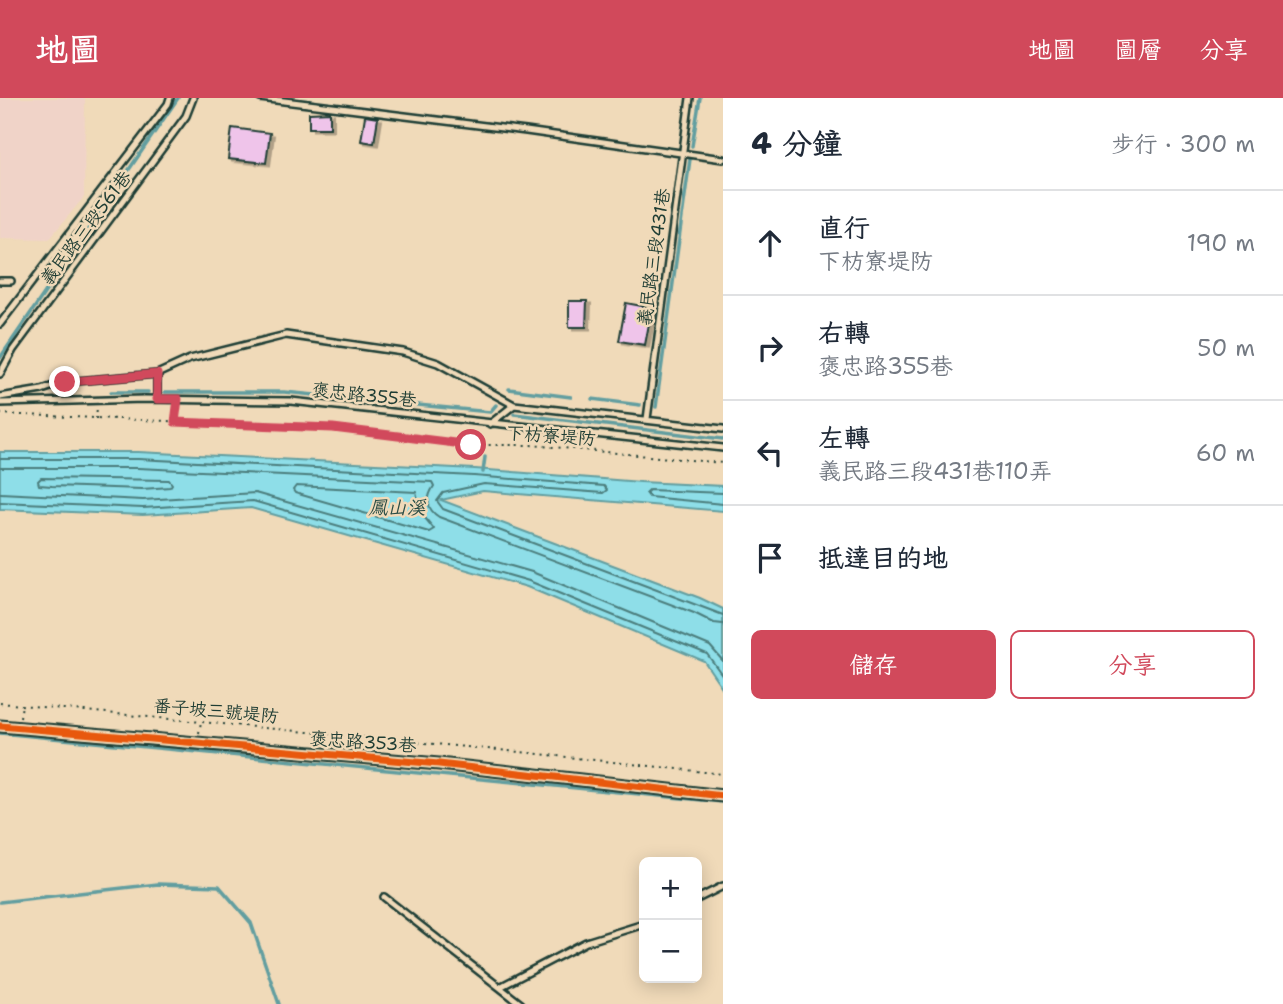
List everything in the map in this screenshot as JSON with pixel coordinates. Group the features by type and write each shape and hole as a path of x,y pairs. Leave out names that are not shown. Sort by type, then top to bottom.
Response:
{"street":[{"name":"褒忠路353巷","path":"0,726 439,764 723,796"}],"lane":[{"name":"義民路三段561巷","path":"0,324 170,98"},
{"name":"義民路三段561巷","path":"0,374 13,350 187,116 193,98"},
{"path":"260,98 513,129 723,159"},
{"name":"義民路三段431巷","path":"646,419 690,98"},
{"path":"0,281 10,281"},
{"path":"0,397 42,390 65,382 157,374 190,359 286,335 403,352 438,363 514,405 723,429"},
{"path":"157,374 157,399"},
{"name":"褒忠路355巷","path":"0,403 157,399 291,401 723,448"},
{"path":"490,424 514,405"},
{"path":"702,896 723,886"},
{"path":"384,897 521,1004"},
{"path":"500,987 586,942 639,926"}],"path":[{"path":"175,422 178,399"},
{"path":"96,420 97,400"},
{"path":"478,445 480,422"},
{"path":"18,728 22,705"}],"shaded area":[{"path":"0,98 85,98 84,197 49,239 0,238"}],"water":[{"name":"鳳山溪","path":"0,452 138,452 475,469 723,486 723,511 483,491 441,500 723,609 723,689 704,661 527,587 251,508 143,515 0,509"}],"building":[{"path":"330,112 330,128 309,128 309,113"},
{"path":"365,116 378,118 374,143 361,141"},
{"path":"232,128 270,133 266,163 228,159"},
{"path":"569,301 587,301 586,327 569,327"},
{"path":"626,303 652,308 645,345 619,341"}],"waterway":[{"path":"0,358 178,98"},
{"path":"692,146 700,98"},
{"path":"656,407 690,159"},
{"path":"509,389 571,397"},
{"path":"111,392 148,392"},
{"path":"165,392 284,392 490,412 496,405"},
{"path":"592,399 640,405"},
{"path":"514,414 723,439"},
{"path":"483,472 485,457"},
{"path":"0,733 723,802"},
{"path":"0,902 158,884 219,886 251,923 279,1004"}],"cycle path":[{"path":"0,726 439,764 723,796"}],"route":[{"path":"65,382 157,374 157,399 178,399 175,422 333,428 471,445"}]}
